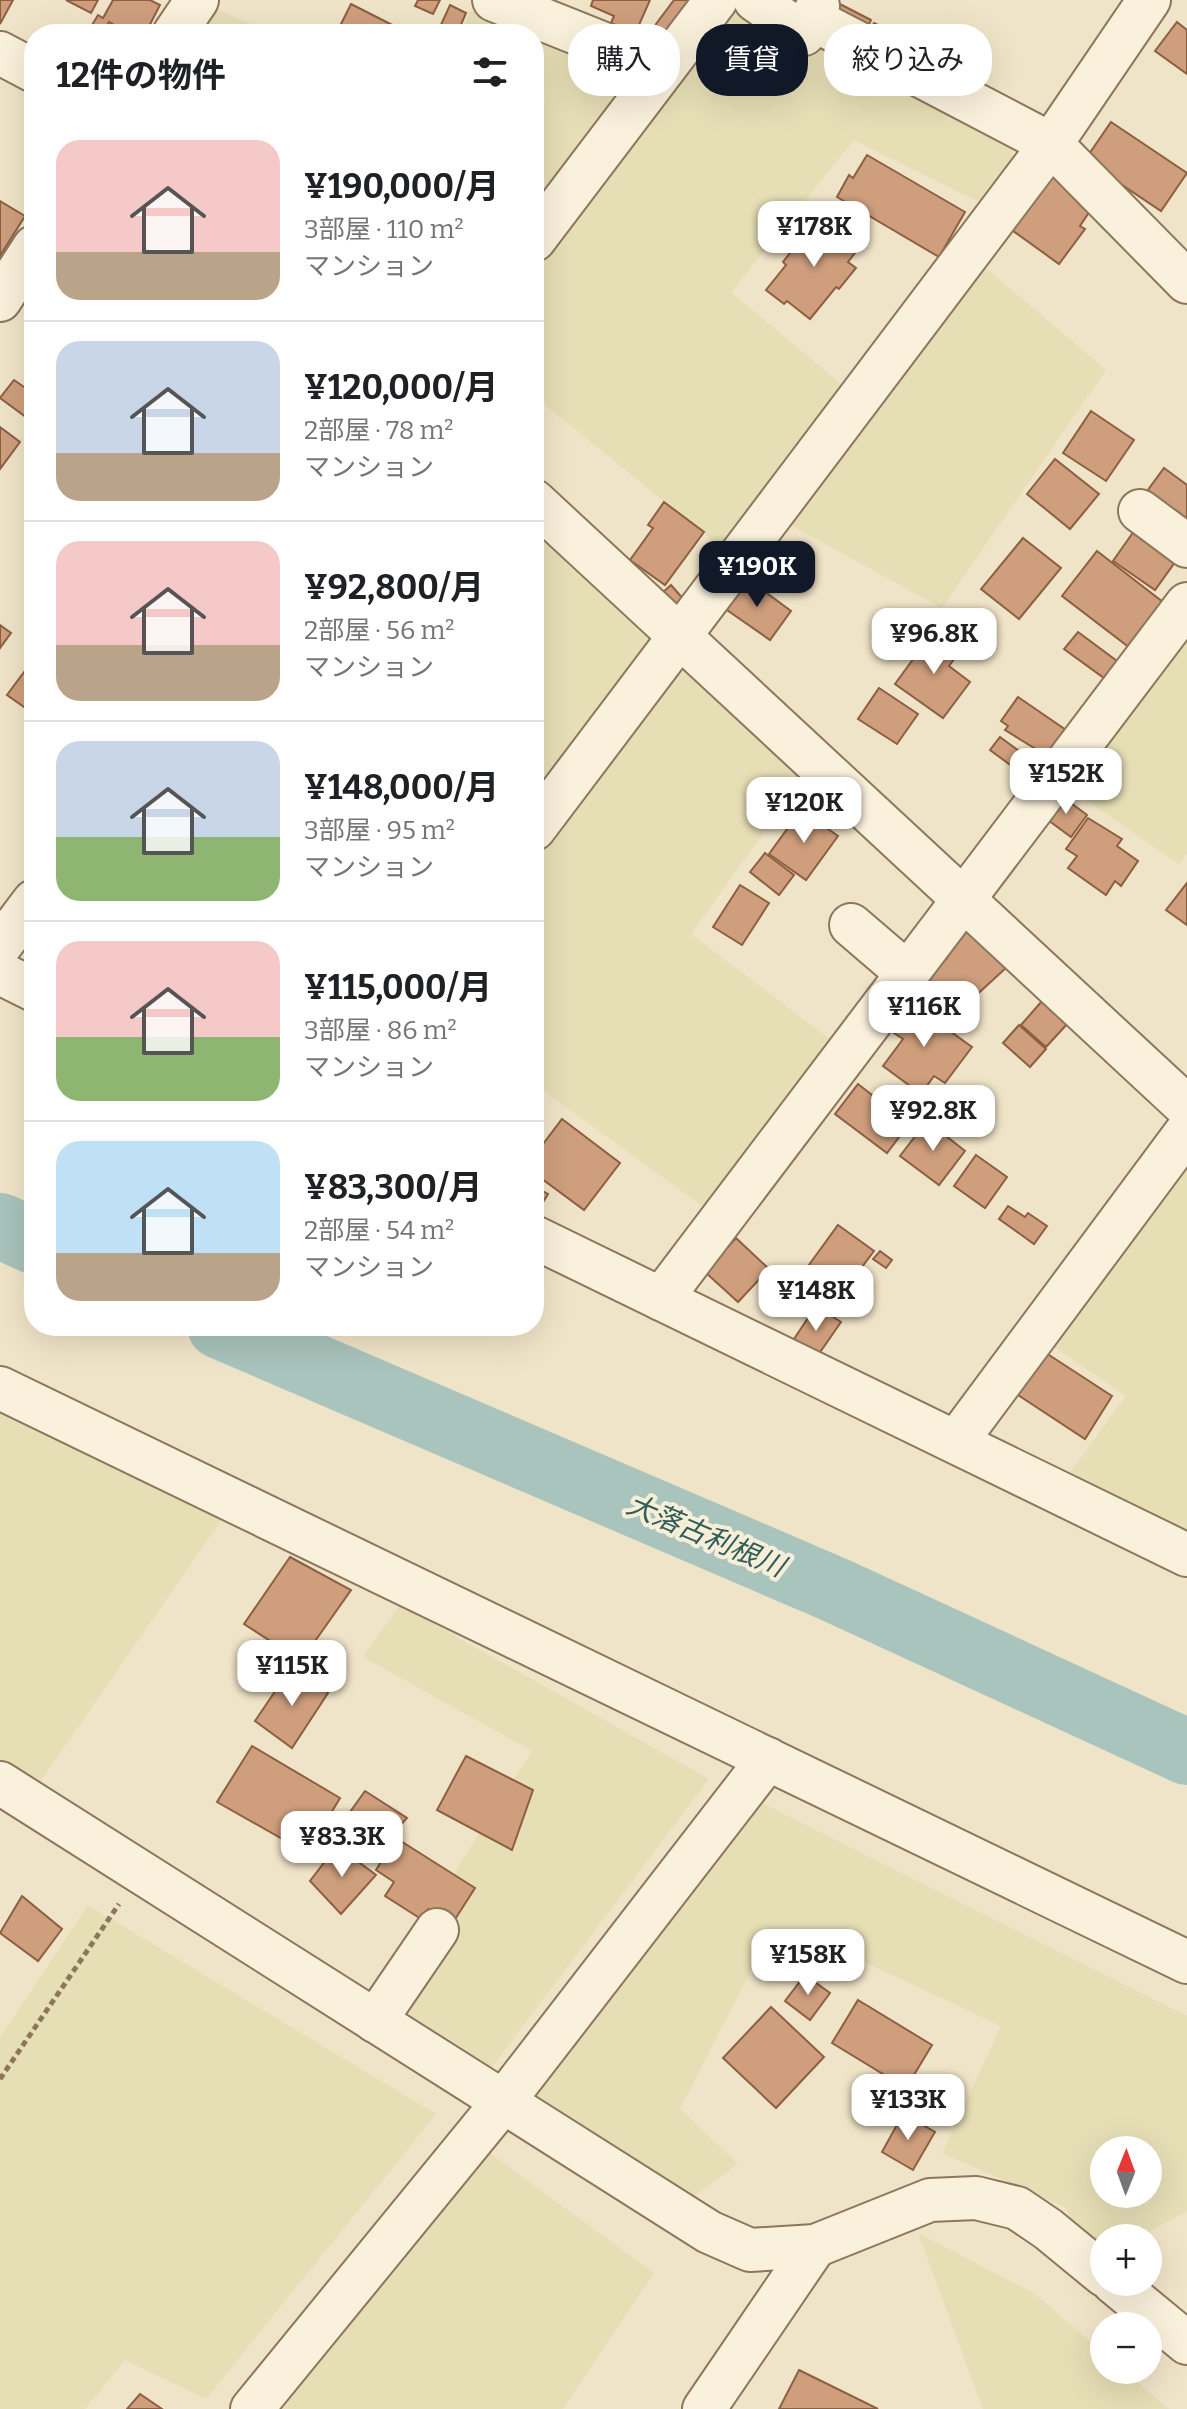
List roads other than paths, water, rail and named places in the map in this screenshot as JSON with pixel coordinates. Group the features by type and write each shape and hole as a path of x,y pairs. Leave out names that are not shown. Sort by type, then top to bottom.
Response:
{"street":[{"path":"181,24 197,0"},
{"path":"494,0 568,30"},
{"path":"680,47 716,0"},
{"path":"755,0 804,34 816,10 1051,144 1187,282"},
{"path":"544,816 1051,144 1149,0"},
{"path":"0,53 24,66"},
{"path":"544,227 643,96"},
{"path":"0,300 24,263"},
{"path":"544,510 1187,1107"},
{"path":"1140,511 1187,546"},
{"path":"661,1299 1187,604"},
{"path":"0,946 24,914"},
{"path":"851,925 907,973"},
{"path":"0,973 24,985"},
{"path":"956,1442 1187,1131"},
{"path":"544,1242 1187,1555"},
{"path":"0,1388 1187,1962"},
{"path":"252,2409 503,2102 768,1759"},
{"path":"1,1785 709,2232 750,2250 815,2246 930,2200 976,2198 1017,2208 1090,2264"},
{"path":"375,2021 437,1930"},
{"path":"704,2409 815,2246"},
{"path":"1130,2296 1187,2343"}],"waterway":[{"name":"大落古利根川","path":"0,1226 24,1237"},
{"name":"大落古利根川","path":"243,1336 833,1589 1187,1752"}]}
